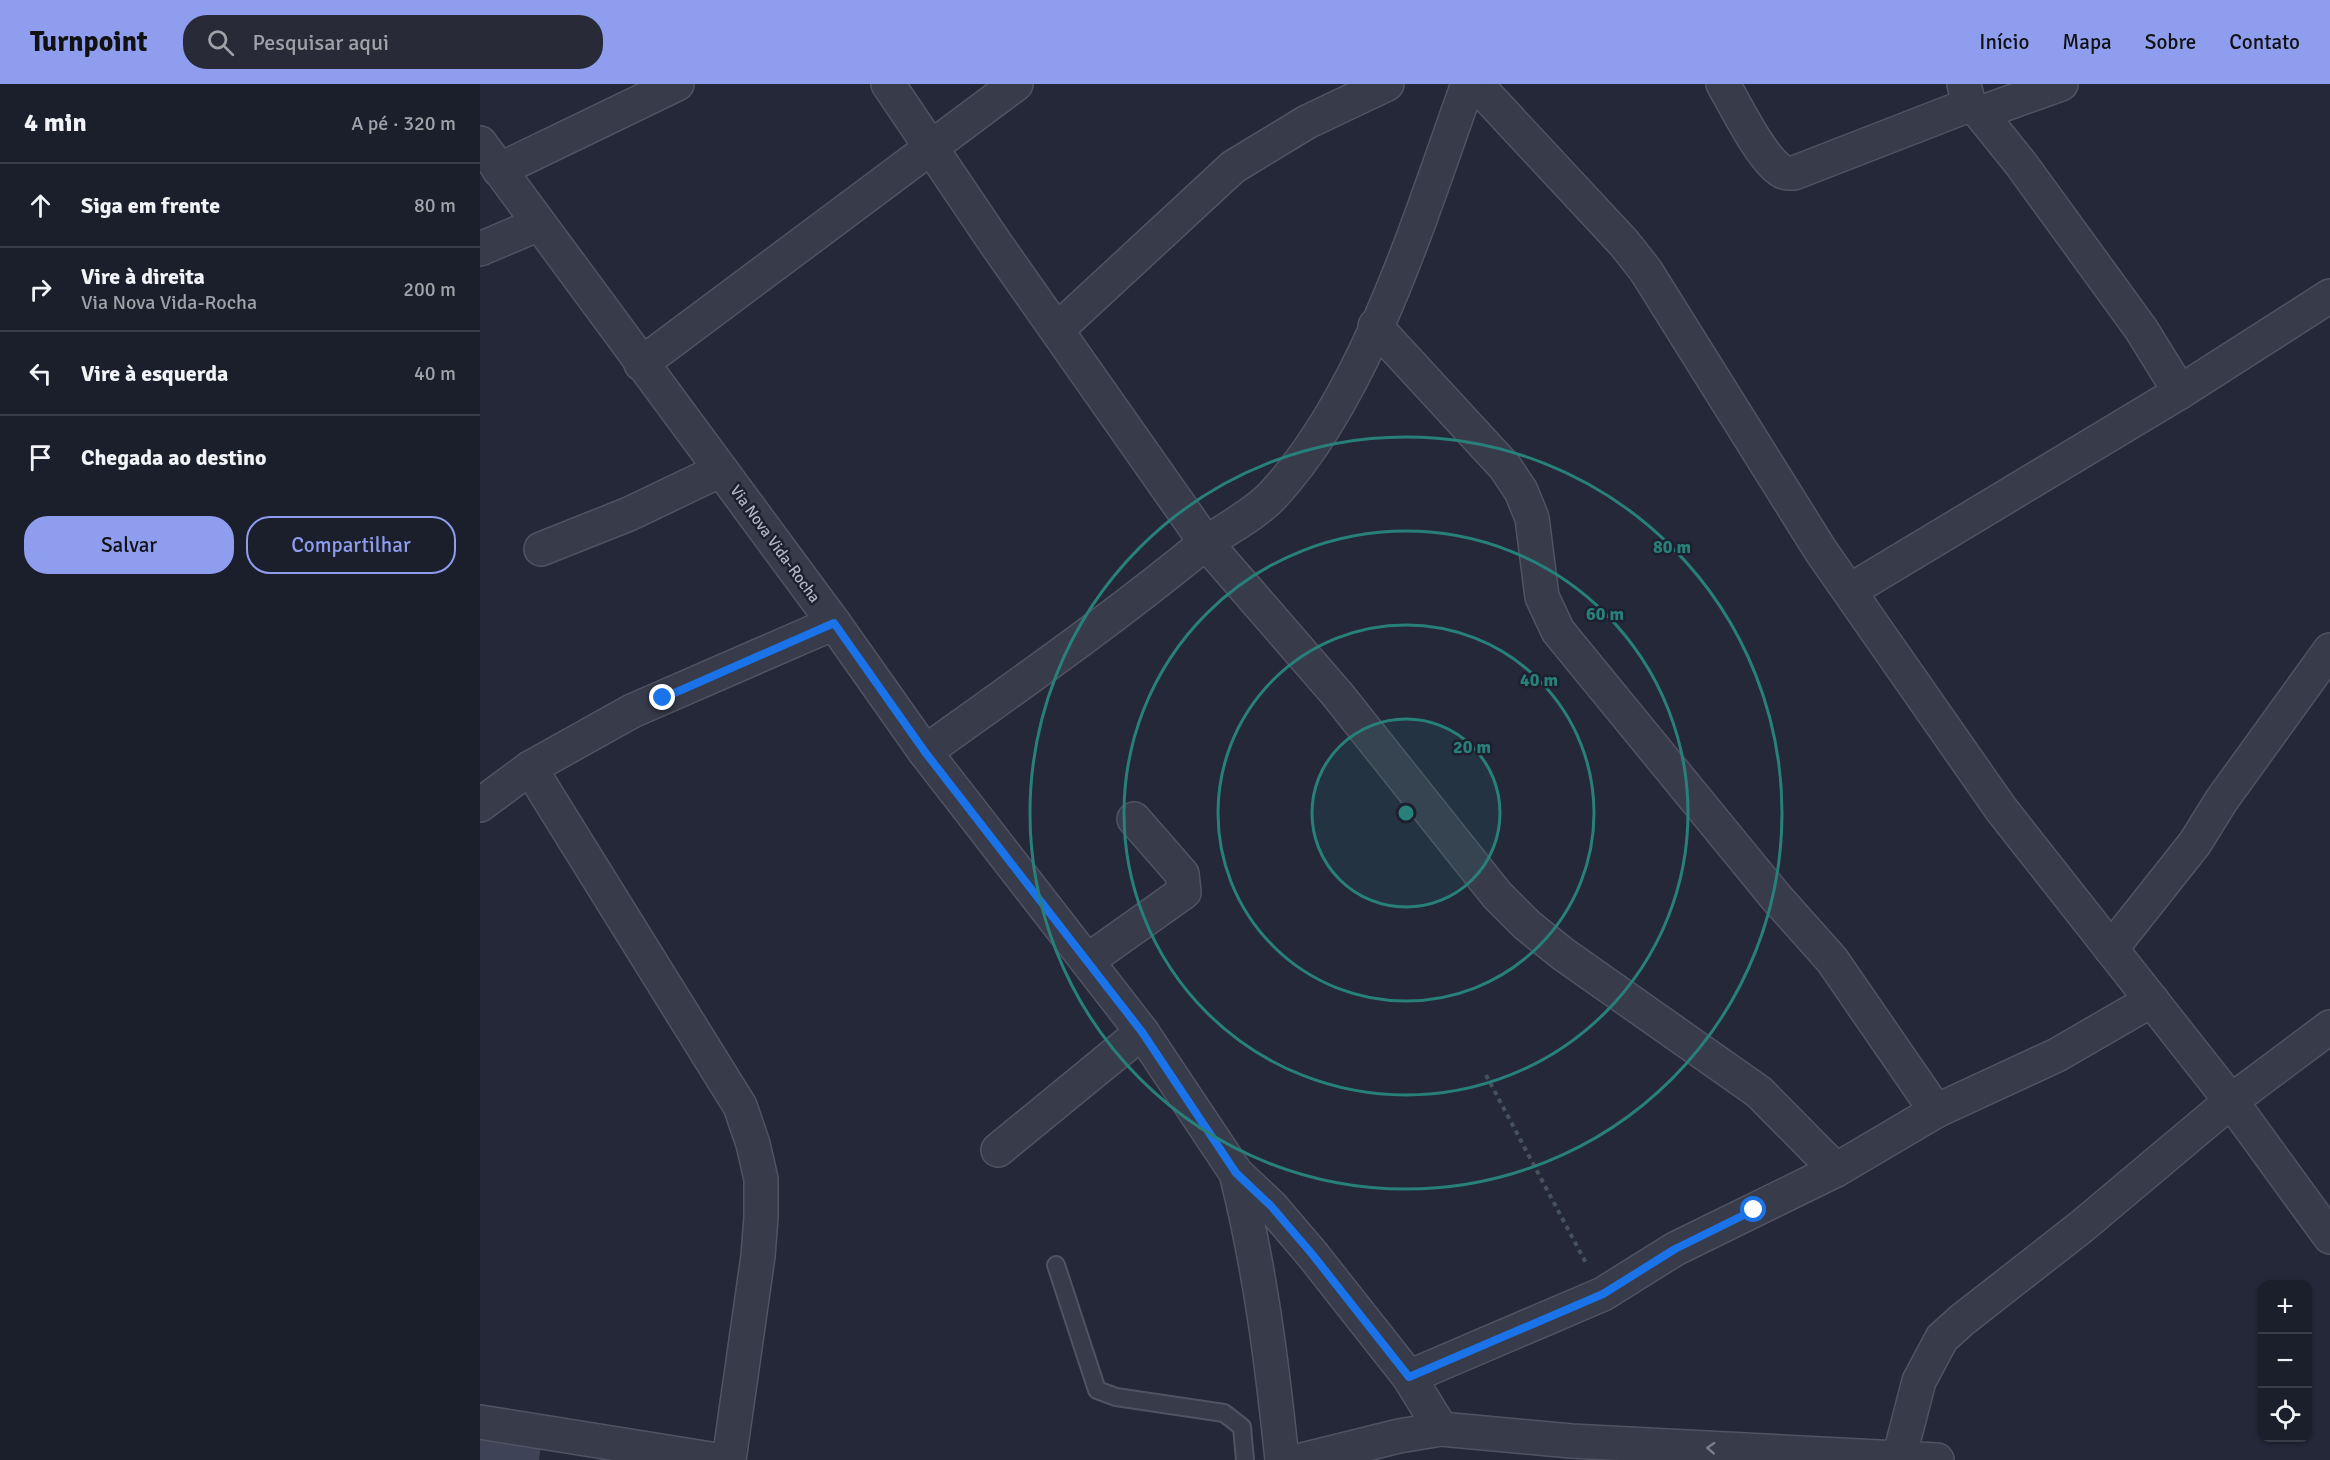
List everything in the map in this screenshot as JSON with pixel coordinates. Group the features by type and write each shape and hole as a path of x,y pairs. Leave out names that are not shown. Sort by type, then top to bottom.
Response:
{"street":[{"path":"499,170 677,84"},
{"path":"888,84 1206,543 1337,694 1497,895 1527,925 1563,954 1759,1092 1836,1170"},
{"path":"641,364 930,146 1017,84"},
{"path":"1058,329 1233,167 1307,122 1387,84"},
{"path":"925,752 1113,618 1206,543 1271,497 1336,405 1376,327 1410,243 1468,84"},
{"path":"1476,84 1624,243 1646,271 1821,551 1851,590 2001,809 2231,1101 2330,1237"},
{"path":"1723,84 1758,143 1778,169 1794,173 1971,101 2061,84"},
{"path":"1971,101 2021,164 2141,329 2180,392"},
{"name":"Via Nova Vida-Rocha","path":"480,143 834,623 925,752 1142,1032 1236,1173 1271,1206 1312,1254 1409,1377 1441,1429"},
{"path":"480,249 539,224"},
{"path":"1851,590 2180,392 2330,296"},
{"path":"1376,327 1505,467 1521,491 1532,518 1542,597 1558,630 1775,896 1832,960 1936,1111"},
{"path":"541,549 629,514 721,470"},
{"path":"480,805 530,768 632,711 834,623"},
{"path":"2111,949 2194,843 2221,801 2330,650"},
{"path":"530,768 740,1106 753,1144 761,1179 759,1256 729,1460"},
{"path":"1088,961 1184,892 1182,874 1134,819"},
{"path":"1409,1377 1603,1294 1675,1249 1836,1170 1936,1111 2049,1059 2152,1000"},
{"path":"1899,1458 1919,1381 1929,1357 1942,1338 2081,1227 2231,1101 2330,1027"},
{"path":"998,1150 1142,1032"},
{"path":"1236,1173 1252,1236 1263,1301 1282,1460"},
{"path":"480,1422 717,1460"},
{"path":"1302,1460 1399,1436 1441,1429 1492,1446 1571,1441 1850,1459 1937,1460"}],"lane":[{"path":"1056,1265 1097,1390 1116,1397 1224,1413 1242,1427 1245,1460"}],"path":[{"path":"1486,1075 1603,1294"}],"building":[{"path":"480,1428 542,1439 539,1460 480,1460"}],"route":[{"path":"663,698 834,623 925,752 1142,1032 1236,1173 1271,1206 1312,1254 1409,1377 1603,1294 1675,1249 1754,1210"}]}
